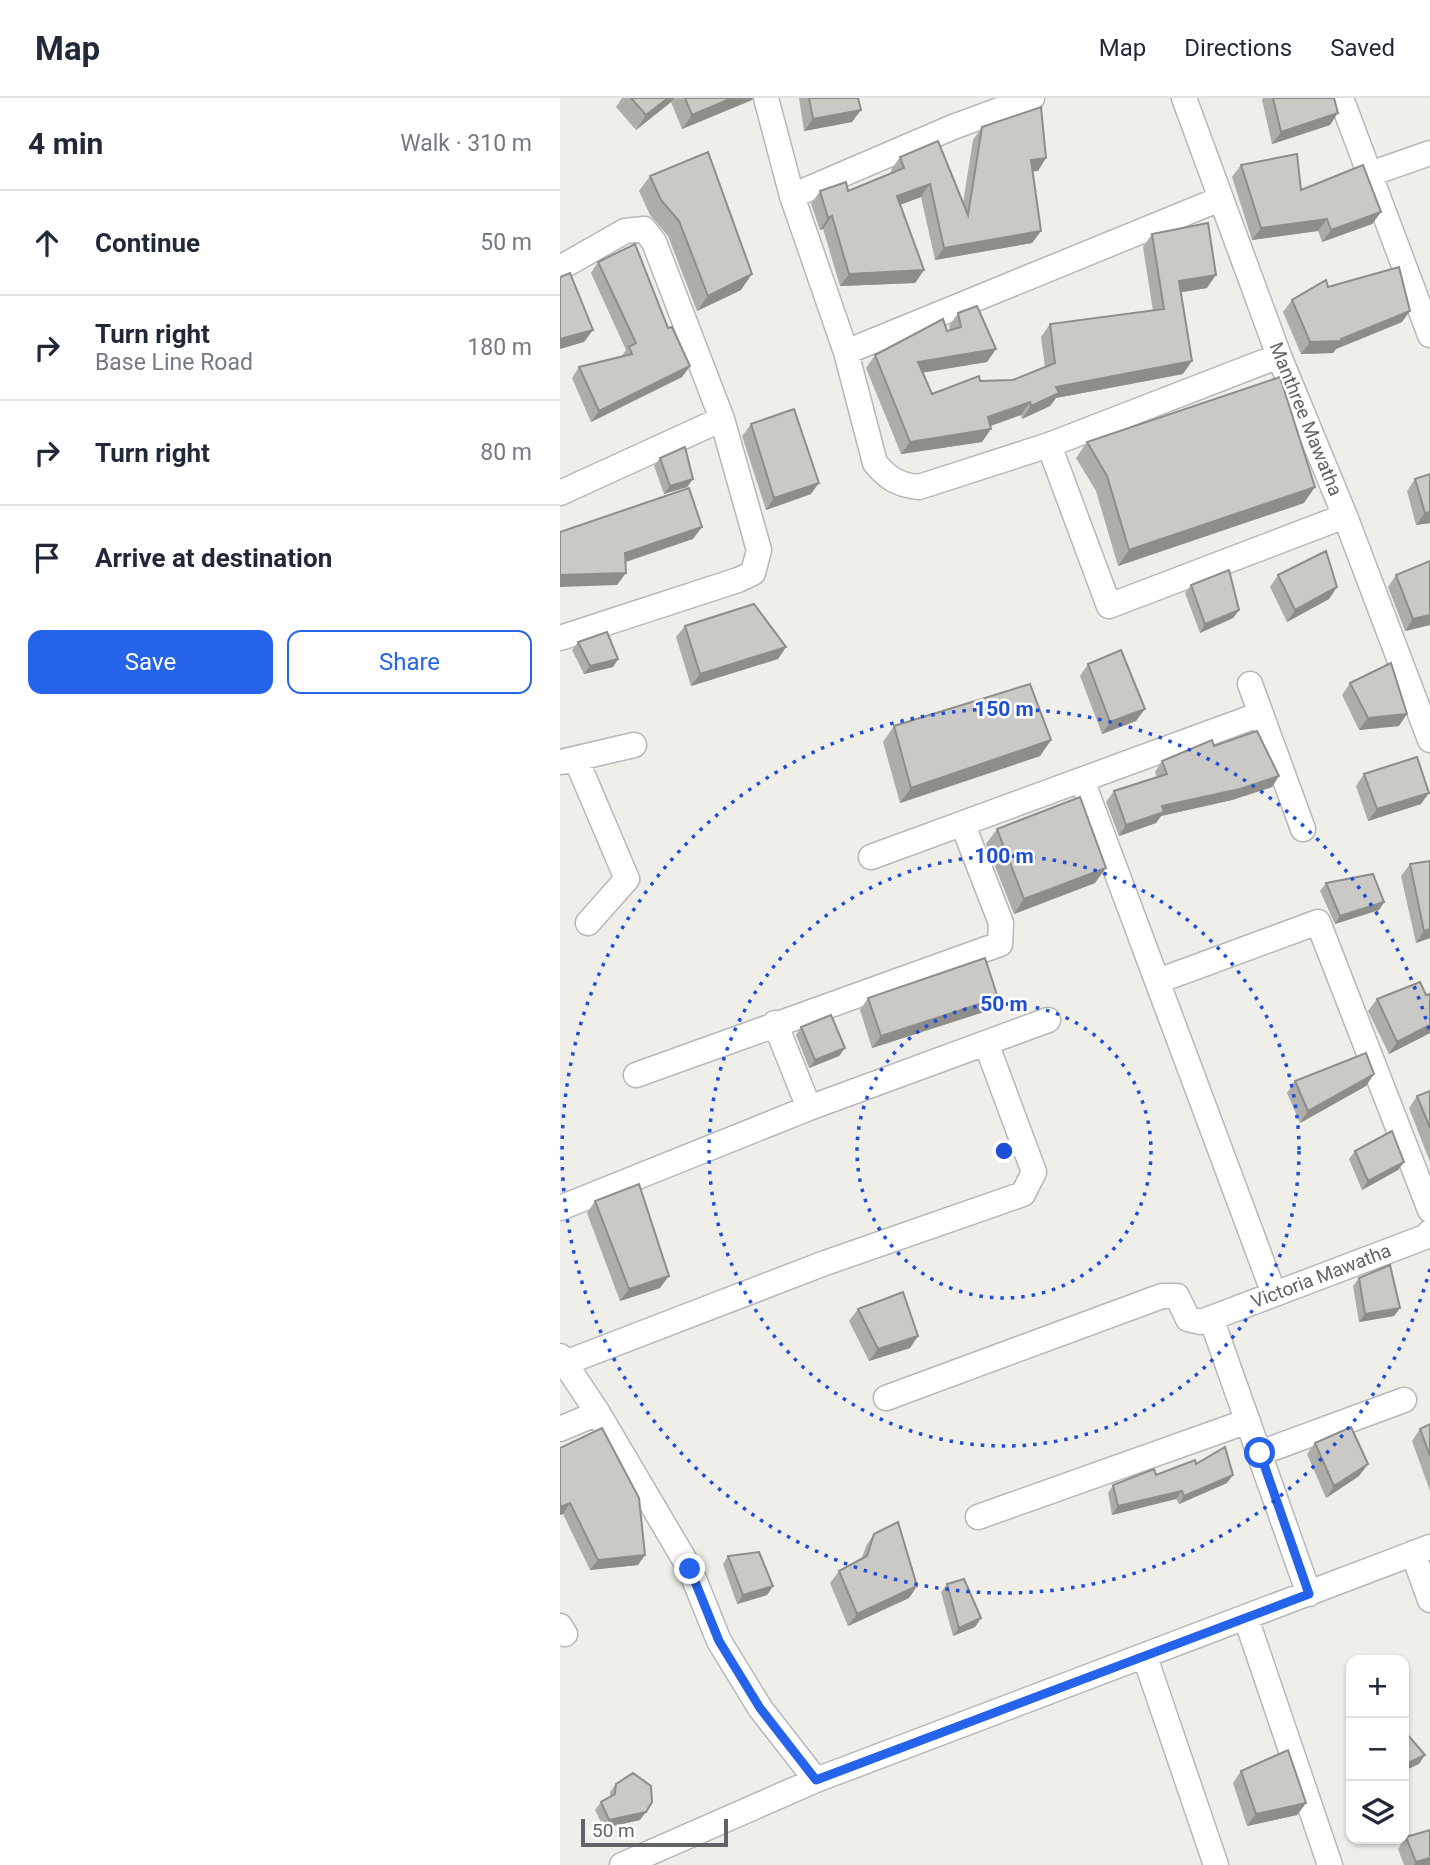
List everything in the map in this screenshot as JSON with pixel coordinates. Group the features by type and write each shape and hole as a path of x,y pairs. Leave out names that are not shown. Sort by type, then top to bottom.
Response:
{"street":[{"path":"766,98 792,195 846,352 875,463 885,475 901,485 919,487 1049,445 1279,356"},
{"path":"792,195 1032,98"},
{"name":"Manthree Mawatha","path":"1184,98 1279,356 1345,516 1430,740"},
{"path":"1341,98 1428,326"},
{"path":"1370,174 1430,153"},
{"path":"846,352 1220,199"},
{"path":"560,268 625,231 644,229 654,242 722,419 759,550 753,573 560,638"},
{"path":"560,493 722,419"},
{"path":"1049,445 1109,606 1345,516"},
{"path":"1250,684 1303,830"},
{"path":"871,857 1261,714"},
{"path":"588,923 627,880 568,760 634,745"},
{"path":"1082,780 1274,1294"},
{"path":"636,1074 1000,944 1001,923 962,825"},
{"path":"1158,981 1318,922 1430,1210"},
{"path":"560,1208 808,1108 1048,1020"},
{"path":"775,1023 808,1108"},
{"path":"816,1780 760,1708 719,1641 690,1569 563,1359 1023,1194 1034,1172 986,1043"},
{"name":"Victoria Mawatha","path":"1211,1318 1425,1237 1430,1232"},
{"path":"886,1398 1161,1296 1177,1296 1188,1319 1201,1322 1211,1318 1309,1594"},
{"path":"1260,1453 1404,1400"},
{"path":"560,1429 598,1413"},
{"path":"978,1517 1248,1420"},
{"path":"622,1865 816,1780 1421,1550 1430,1600"},
{"path":"1246,1618 1331,1865"},
{"path":"1145,1657 1216,1865"}],"building":[{"path":"631,98 668,98 646,115"},
{"path":"685,98 732,98 692,115"},
{"path":"809,98 858,98 861,110 813,119"},
{"path":"1273,98 1334,98 1338,113 1281,132"},
{"path":"1041,107 1046,158 1031,160 1041,231 944,248 930,184 897,196 924,270 849,274 832,216 828,218 820,191 846,182 848,191 904,168 900,157 938,141 968,215 982,127"},
{"path":"708,152 752,274 708,296 679,221 661,200 650,176"},
{"path":"1297,154 1301,190 1363,165 1381,212 1331,230 1327,219 1261,228 1241,165"},
{"path":"1208,223 1216,275 1179,281 1192,361 1056,387 1059,393 1031,406 1030,402 988,417 991,429 910,442 875,355 943,319 947,331 961,327 958,313 977,306 996,349 918,362 932,394 979,376 980,381 1013,380 1055,363 1050,324 1164,309 1152,234"},
{"path":"635,244 668,328 672,327 690,366 599,411 579,367 632,354 629,347 636,343 598,262"},
{"path":"1399,267 1410,311 1341,339 1342,341 1310,342 1292,300 1326,280 1328,287"},
{"path":"570,273 593,330 560,339 560,277"},
{"path":"1280,377 1315,487 1129,550 1107,476 1087,442"},
{"path":"794,409 819,483 774,498 751,424"},
{"path":"685,447 693,479 670,486 660,458"},
{"path":"1430,474 1430,512 1425,513 1415,479"},
{"path":"689,488 702,527 625,553 626,573 560,575 560,532"},
{"path":"1326,551 1337,587 1295,610 1278,575"},
{"path":"1430,561 1430,615 1413,619 1396,575"},
{"path":"1229,570 1239,610 1205,624 1191,585"},
{"path":"754,604 786,647 700,674 685,626"},
{"path":"607,632 618,659 590,666 578,642"},
{"path":"1121,650 1145,709 1110,722 1088,664"},
{"path":"1391,663 1407,714 1368,718 1350,683"},
{"path":"1030,684 1051,740 911,788 894,726"},
{"path":"1257,731 1279,776 1240,789 1162,806 1164,812 1126,825 1114,791 1167,774 1162,761 1212,740 1214,746"},
{"path":"1417,757 1429,793 1377,809 1364,774"},
{"path":"1080,797 1106,868 1024,899 997,829"},
{"path":"1430,861 1430,929 1424,931 1410,864"},
{"path":"1373,874 1384,902 1340,916 1326,883"},
{"path":"985,958 998,998 881,1036 868,998"},
{"path":"1420,982 1426,995 1430,994 1430,1025 1397,1042 1377,999"},
{"path":"831,1015 845,1048 815,1060 801,1027"},
{"path":"1366,1053 1374,1074 1308,1111 1295,1081"},
{"path":"1430,1091 1430,1128 1417,1096"},
{"path":"1392,1131 1404,1162 1368,1181 1355,1151"},
{"path":"639,1184 669,1276 629,1289 595,1201"},
{"path":"1390,1265 1400,1308 1365,1314 1359,1278"},
{"path":"903,1292 918,1336 878,1349 858,1309"},
{"path":"1430,1424 1430,1456 1420,1429"},
{"path":"1351,1427 1368,1464 1334,1486 1315,1443"},
{"path":"602,1428 639,1498 645,1555 598,1560 570,1503 561,1507 560,1448"},
{"path":"1225,1447 1233,1475 1184,1496 1182,1491 1118,1506 1113,1485 1154,1469 1156,1475 1195,1460 1196,1464"},
{"path":"898,1522 917,1586 857,1614 839,1571 867,1556 874,1534"},
{"path":"759,1552 773,1586 743,1595 728,1556"},
{"path":"964,1579 981,1618 959,1628 947,1584"},
{"path":"1409,1736 1425,1755 1409,1763"},
{"path":"1288,1750 1306,1803 1256,1814 1241,1771"},
{"path":"633,1773 651,1786 652,1802 646,1812 609,1820 601,1802 615,1794 616,1784"},
{"path":"1430,1830 1430,1858 1416,1862 1409,1844 1409,1836"}],"route":[{"path":"690,1569 719,1641 760,1708 816,1780 1309,1594 1260,1453"}]}
